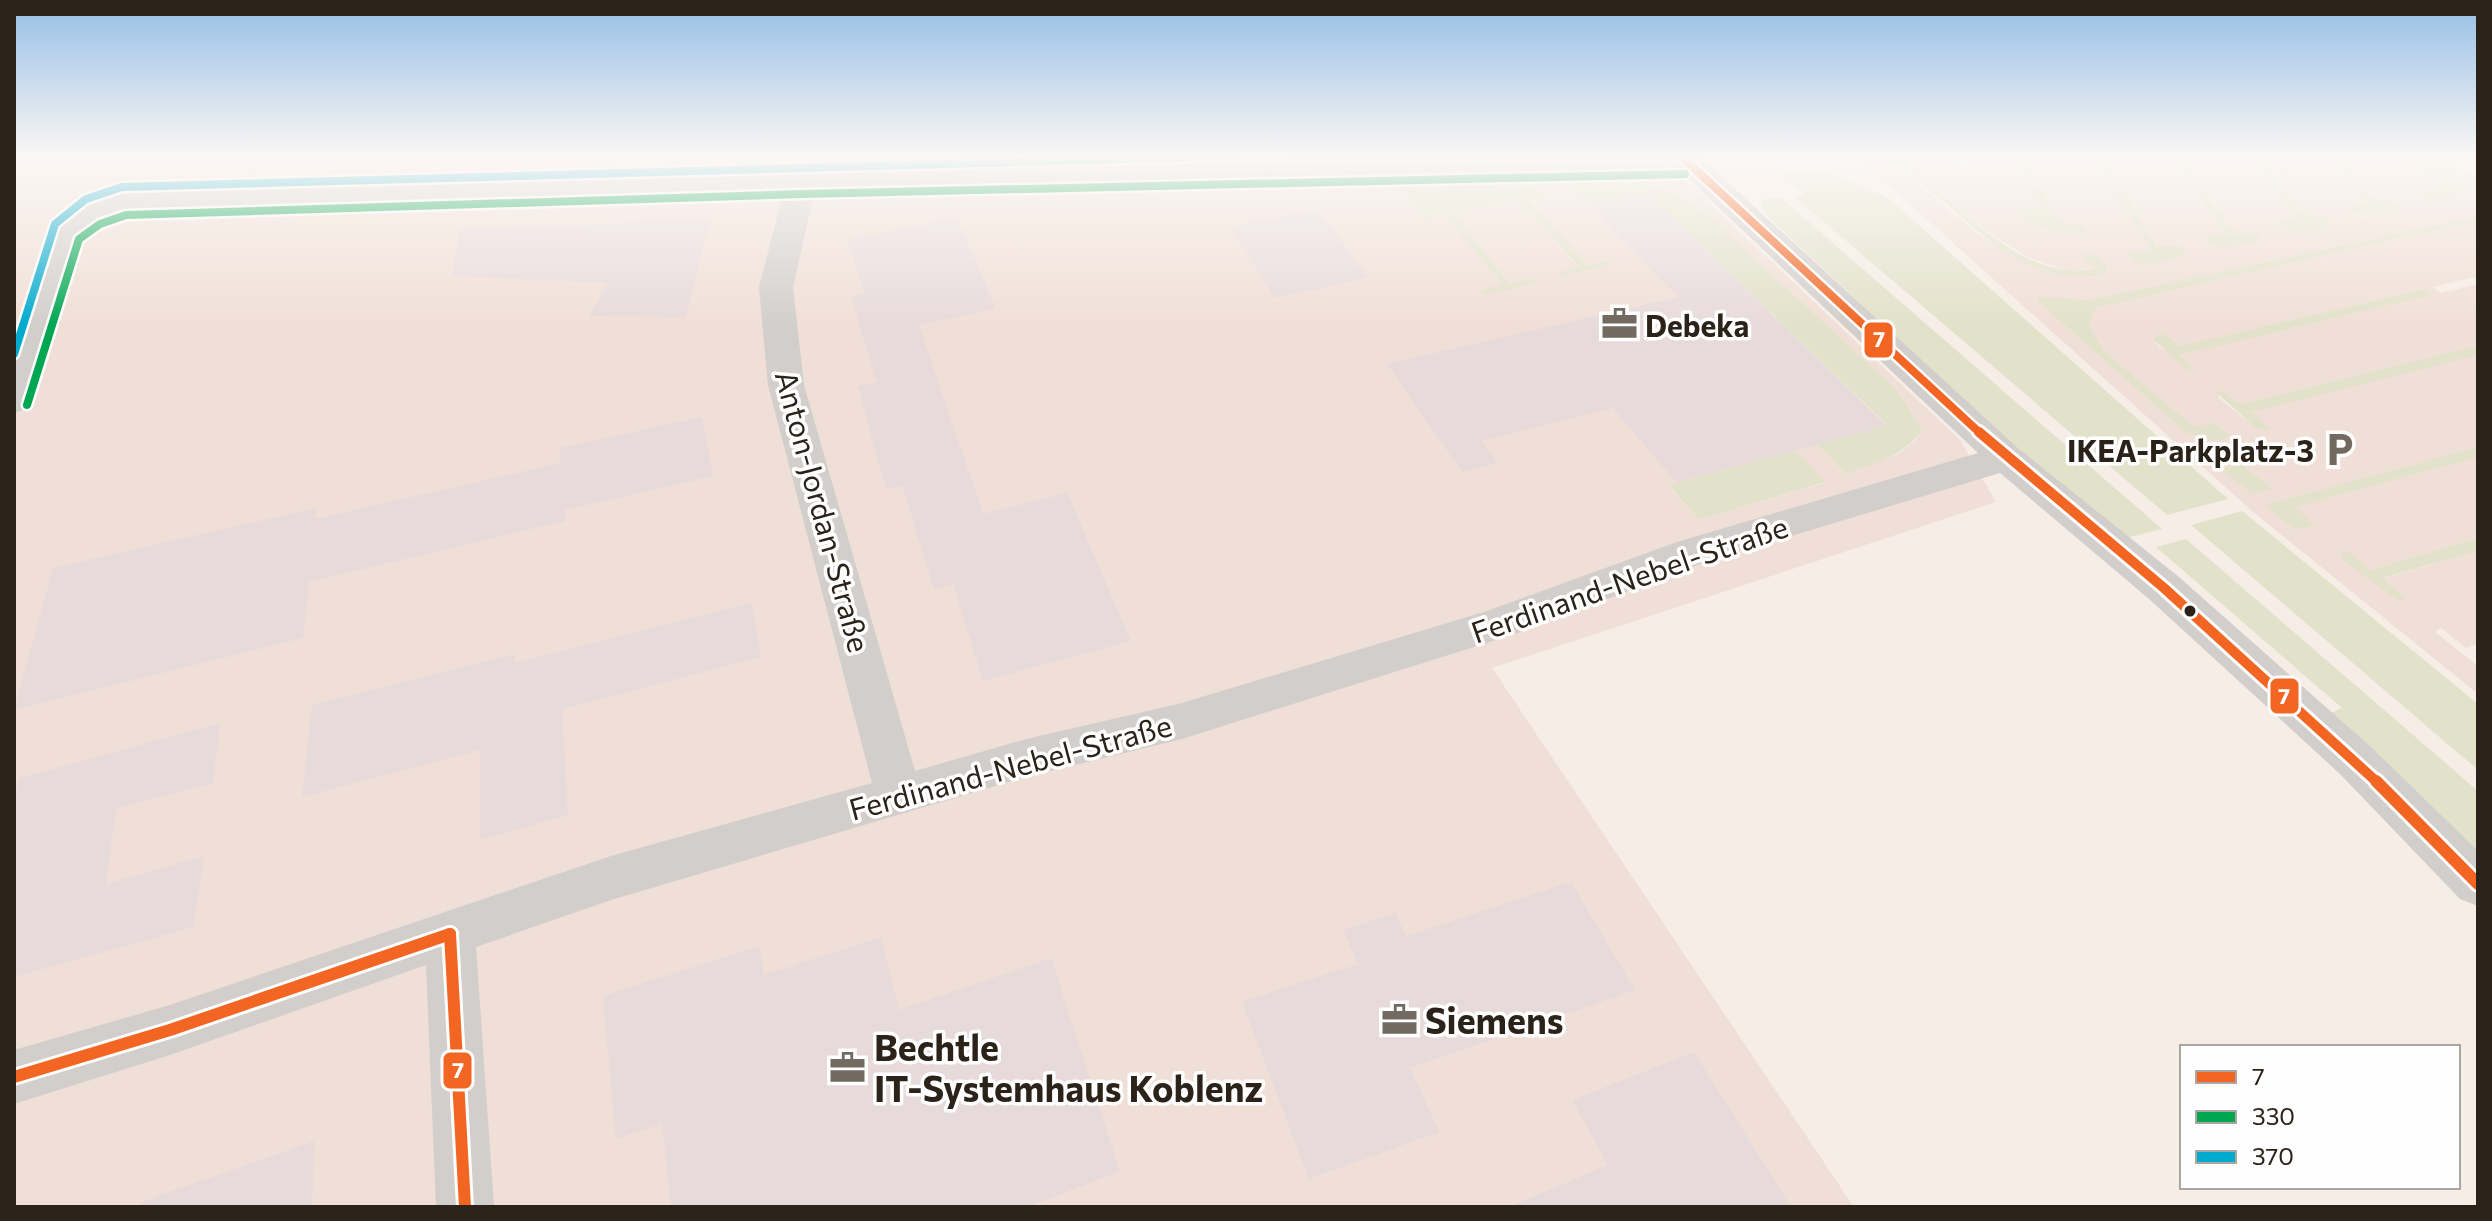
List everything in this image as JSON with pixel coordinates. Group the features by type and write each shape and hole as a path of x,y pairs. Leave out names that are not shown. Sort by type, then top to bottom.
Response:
{"street":[{"path":"14,401 67,232 88,213"},
{"name":"Anton-Jordan-Straße","path":"794,213 776,287 786,385 898,793"},
{"path":"1742,213 2006,458 2164,588 2356,761 2478,884"},
{"name":"Ferdinand-Nebel-Straße","path":"14,1077 170,1030 611,878 898,793 1026,758 1182,721 1500,623 1691,552 2006,458"},
{"path":"450,934 465,1207"}],"shaded area":[{"path":"14,213 1418,213 1423,220 1444,215 1503,285 1482,290 1485,295 1537,283 1532,278 1511,283 1452,214 1529,213 1579,268 1559,272 1561,275 1610,263 1588,265 1540,213 1668,213 1887,426 1818,444 1846,474 1898,454 1915,441 1922,430 1897,390 1706,213 1720,213 1960,440 1996,502 1492,668 1854,1207 14,1207","holes":["1796,450 1824,483 1699,520 1669,486"]},
{"name":"IKEA-Parkplatz-3","path":"1920,213 1953,213 1981,236 2032,267 2091,277 2106,274 2108,270 2069,271 2027,257 1964,213 2023,213 2043,230 2060,235 2082,224 2060,222 2055,213 2127,213 2151,252 2129,251 2133,260 2182,247 2158,245 2137,213 2209,213 2225,236 2204,235 2208,243 2254,231 2231,230 2219,213 2293,213 2299,221 2276,221 2282,228 2325,216 2302,213 2353,213 2365,217 2380,213 2478,213 2478,216 2089,300 2038,296 2035,299 2186,433 2213,441 2225,439 2228,435 2194,427 2103,350 2089,324 2096,308 2436,230 2478,225 2478,276 2433,287 2441,293 2478,284 2478,346 2240,404 2223,391 2218,397 2254,427 2269,428 2250,412 2478,355 2478,447 2266,505 2299,530 2294,507 2478,457 2478,538 2370,570 2381,579 2478,551 2478,644 2466,648 2441,628 2435,632 2478,666 2478,694 2252,511","holes":["2423,289 2431,295 2178,355 2159,347 2155,337 2163,333 2180,346"]}],"green space":[{"path":"1418,213 1453,213 1510,283 1532,278 1537,283 1485,295 1481,290 1502,284 1444,216 1423,220"},
{"path":"1529,213 1541,213 1588,265 1609,261 1611,264 1561,276 1558,272 1579,267"},
{"path":"1668,213 1706,213 1897,390 1922,430 1898,452 1846,474 1817,444 1887,425"},
{"path":"1765,213 1798,213 2162,529 2126,538 1943,381"},
{"path":"1814,213 1905,213 2228,499 2167,515"},
{"path":"1957,213 1964,213 1993,237 2043,265 2069,270 2096,268 2082,257 2088,253 2101,258 2108,270 2106,274 2070,276 2038,269 2009,254"},
{"path":"2023,213 2055,213 2060,222 2082,224 2087,231 2068,235 2053,232 2024,217"},
{"path":"2127,213 2137,213 2157,245 2182,247 2185,254 2146,265 2133,260 2129,251 2151,251"},
{"path":"2210,213 2219,213 2231,230 2254,231 2259,237 2258,241 2223,249 2208,243 2204,235 2225,235"},
{"path":"2293,213 2326,216 2332,225 2295,232 2276,221 2298,220"},
{"path":"2355,213 2385,213 2372,216"},
{"path":"2478,216 2478,225 2436,230 2096,308 2089,324 2103,350 2194,427 2214,423 2229,435 2225,439 2213,441 2186,433 2035,299 2038,296 2089,300"},
{"path":"2424,289 2432,295 2179,355 2195,371 2185,368 2155,341 2155,337 2163,333 2180,346"},
{"path":"2478,346 2478,355 2251,412 2270,428 2267,430 2254,427 2216,392 2223,391 2240,404"},
{"path":"2478,447 2478,457 2295,507 2315,526 2294,529 2265,505"},
{"path":"1796,450 1825,482 1699,520 1669,485"},
{"path":"2242,465 2272,489 2252,494 2224,471 2225,468"},
{"path":"2242,511 2478,704 2478,770 2191,525"},
{"path":"2478,538 2478,551 2382,578 2405,598 2399,601 2344,561 2340,552 2347,551 2370,570"},
{"path":"2186,539 2478,791 2478,857 2331,713 2342,708 2156,547"}],"building":[{"path":"1303,213 1320,213 1368,278 1275,298 1230,227"},
{"name":"Debeka","path":"1598,213 1668,213 1887,426 1676,482 1613,408 1482,441 1498,463 1462,472 1387,364 1678,297"},
{"path":"957,218 996,309 919,325 983,514 1067,493 1131,641 983,681 953,584 934,589 902,485 886,489 858,386 877,382 851,297 865,294 847,240"},
{"path":"709,221 686,317 589,316 608,283 452,276 460,228"},
{"path":"702,417 713,476 565,510 565,521 309,582 303,638 14,710 53,568 317,508 315,519 560,463 560,448"},
{"path":"751,603 761,657 562,709 568,815 480,840 480,750 302,797 312,705 515,654 515,663"},
{"path":"220,723 213,783 116,808 106,884 204,856 193,927 14,977 14,797 20,778"},
{"name":"Siemens","path":"1571,882 1635,990 1410,1068 1439,1132 1309,1179 1242,1002 1358,964 1343,930 1395,913 1406,936"},
{"name":"Bechtle IT-Systemhaus Koblenz","path":"881,937 899,1010 1051,958 1120,1171 1028,1207 671,1207 662,1124 616,1139 603,996 759,946 764,975"},
{"path":"1694,1052 1791,1207 1509,1207 1608,1165 1572,1100"},
{"path":"314,1141 312,1207 142,1207 141,1202"}],"transit line":[{"name":"370","path":"14,354 55,224 69,213"},
{"name":"330","path":"27,405 79,239 100,224 126,215 191,213"},
{"name":"7","path":"1742,213 2006,458 2164,588 2356,761 2478,884"},
{"name":"7","path":"450,934 465,1207"},
{"name":"7","path":"14,1077 170,1030 450,934"}],"place":[{"name":"Debeka","path":"1619,324"},
{"name":"IKEA-Parkplatz-3","path":"2340,449"},
{"name":"Siemens","path":"1399,1019"},
{"name":"Bechtle IT-Systemhaus Koblenz","path":"848,1067"}]}
